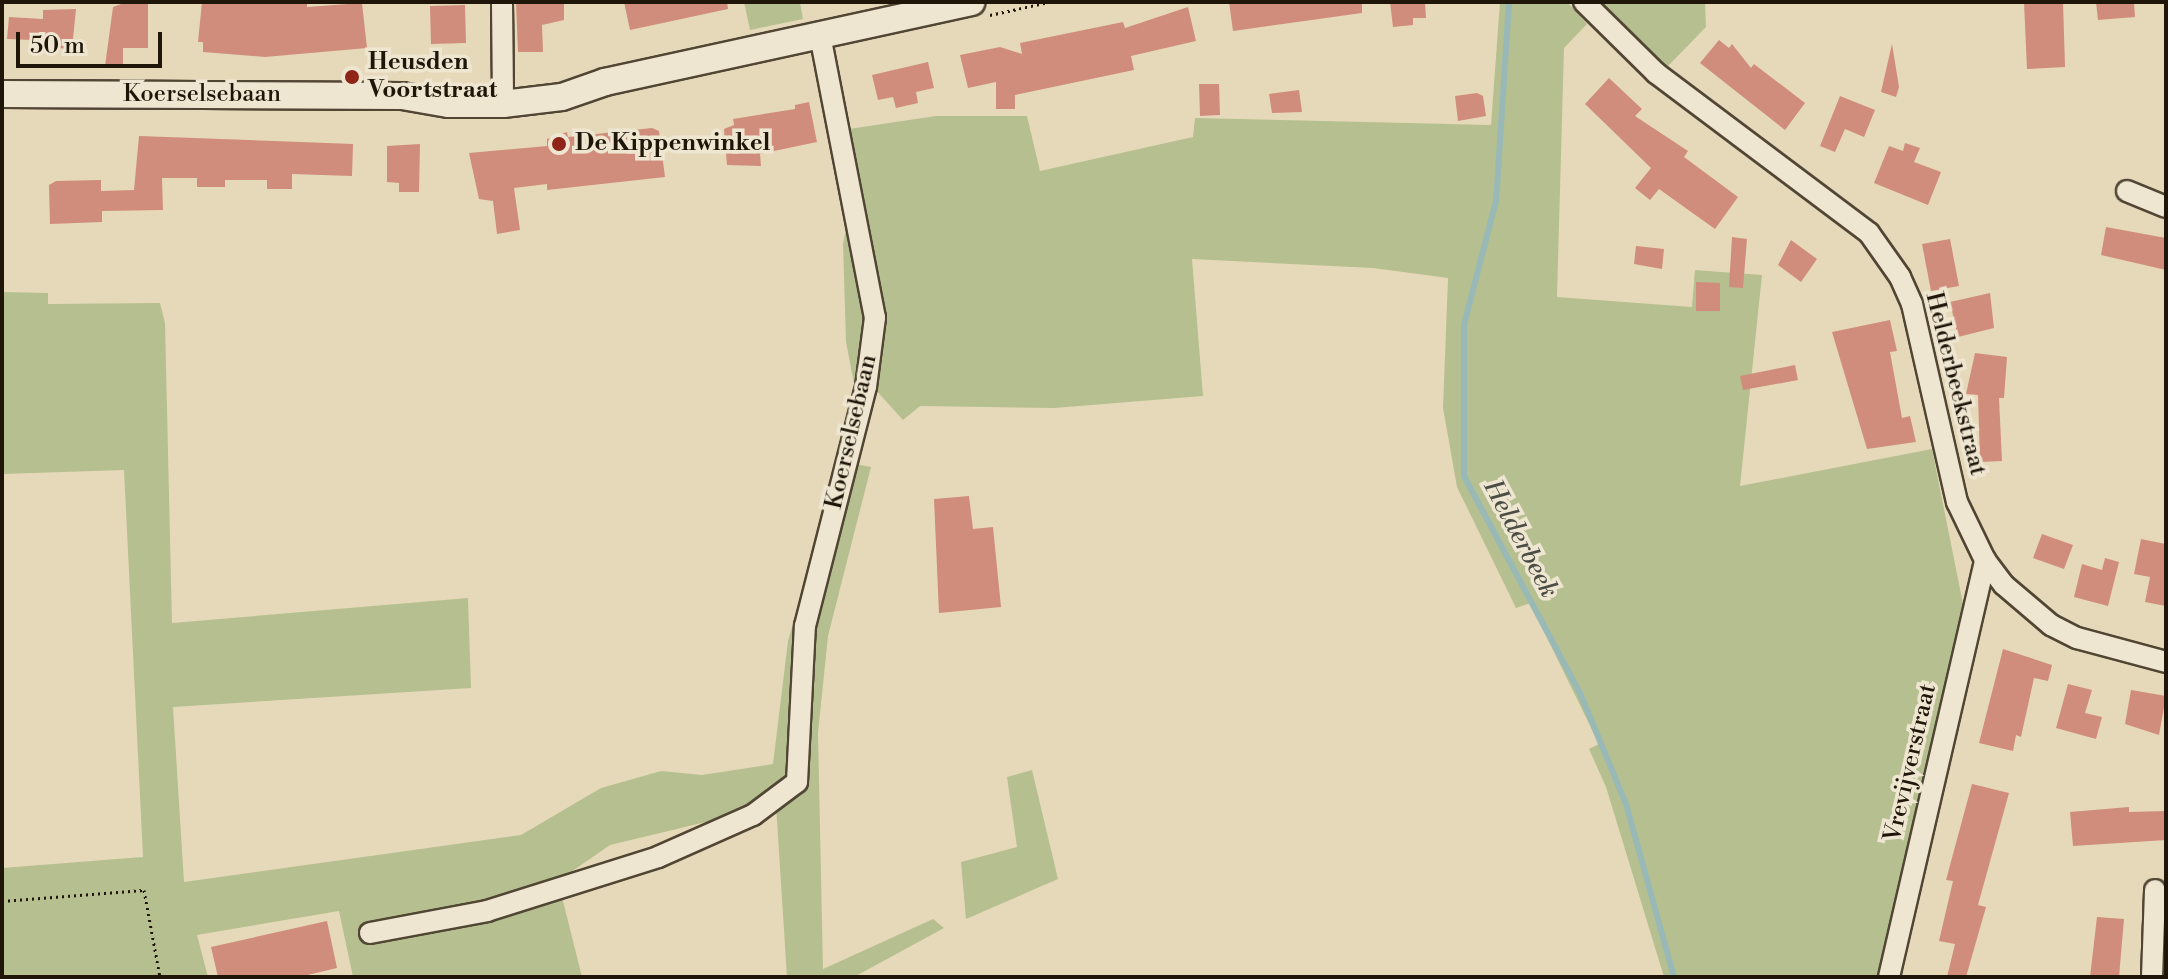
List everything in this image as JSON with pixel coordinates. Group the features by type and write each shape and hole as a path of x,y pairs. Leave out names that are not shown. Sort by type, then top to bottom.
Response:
{"street":[{"path":"502,2 502,95"},
{"name":"Koerselsebaan","path":"2,94 402,96 449,104 502,95 562,97 605,82 971,2"},
{"name":"Helderbeekstraat","path":"1584,2 1656,73 1869,233 1900,277 1919,329 1957,502 1985,560 2051,625 2115,651 2166,662"},
{"name":"Koerselsebaan","path":"370,933 487,911 658,857 753,815 797,782 805,626 866,387 875,318 820,35"},
{"path":"2127,191 2166,207"},
{"name":"Vrevijverstraat","path":"1889,977 1985,560"},
{"path":"2152,977 2155,890"}],"path":[{"path":"2,901 144,890 160,977"}],"green space":[{"path":"744,2 800,2 803,19 750,30"},
{"path":"1500,2 1567,2 1587,24 1564,48 1557,297 1692,307 1695,270 1762,275 1740,486 1932,449 1963,604 1877,977 1664,977 1606,787 1589,749 1599,744 1530,603 1516,608 1457,487 1443,408 1448,278 1373,268 1192,259 1203,396 1054,408 920,406 903,420 864,377 857,399 846,342 843,244 849,214 842,130 936,116 1027,116 1040,171 1193,137 1195,118 1491,125"},
{"path":"1601,2 1705,2 1706,27 1667,67"},
{"path":"2,292 48,293 48,304 160,303 165,323 172,623 468,598 471,688 173,707 184,882 521,835 601,788 661,771 702,775 773,764 788,641 840,461 871,467 828,636 818,733 823,969 933,919 944,928 854,977 787,977 776,805 610,845 558,881 582,977 353,977 339,911 197,935 208,977 2,977 2,868 143,857 124,470 2,474"},
{"path":"1032,770 1058,879 966,919 961,862 1017,847 1007,777"}],"building":[{"path":"202,2 307,2 307,7 362,3 367,48 265,57 203,52 203,42 198,42"},
{"path":"516,2 564,2 564,20 542,25 543,52 518,52"},
{"path":"624,2 727,2 728,9 630,30"},
{"path":"1229,2 1362,2 1362,13 1233,31"},
{"path":"1390,2 1425,2 1426,18 1413,18 1413,25 1393,27"},
{"path":"2024,2 2063,2 2065,67 2027,69"},
{"path":"2096,2 2134,2 2135,17 2098,20"},
{"path":"124,3 148,3 148,48 123,48 123,66 105,66 113,7"},
{"path":"465,5 466,43 431,44 430,6"},
{"path":"1188,7 1196,41 1131,56 1134,70 1015,95 1015,109 996,109 996,82 968,88 960,55 1000,47 1022,54 1020,43 1123,22 1125,28"},
{"path":"76,9 72,49 57,48 57,41 7,39 9,17 43,19 43,10"},
{"path":"1719,40 1729,48 1732,44 1751,68 1754,64 1805,103 1785,130 1700,63"},
{"path":"1892,44 1899,87 1896,97 1881,92"},
{"path":"928,62 934,88 916,92 918,103 896,108 893,97 878,100 872,75"},
{"path":"1609,78 1642,109 1635,116 1688,151 1684,157 1738,197 1715,229 1659,189 1650,200 1635,188 1651,168 1585,104"},
{"path":"1199,84 1219,84 1220,115 1200,116"},
{"path":"1299,90 1302,112 1272,113 1269,94"},
{"path":"1477,93 1483,96 1486,116 1458,121 1455,96"},
{"path":"1840,96 1875,110 1864,137 1845,129 1835,152 1820,146"},
{"path":"809,102 817,142 760,154 761,166 727,165 724,129 734,125 733,119 795,109 795,105"},
{"path":"652,128 659,131 665,177 547,190 547,184 514,188 520,230 497,234 493,201 479,199 469,153 547,146 547,139 567,132 568,137"},
{"path":"139,136 353,144 352,176 292,174 292,189 267,189 267,180 225,180 225,187 197,187 197,178 162,178 163,210 102,211 102,222 50,224 49,185 56,181 101,180 101,191 134,190"},
{"path":"1905,143 1920,148 1914,162 1941,172 1928,205 1874,183 1889,146 1903,151"},
{"path":"420,144 419,192 399,192 399,183 387,182 387,146"},
{"path":"2106,227 2166,238 2166,270 2101,255"},
{"path":"1732,237 1747,239 1743,288 1729,287"},
{"path":"1950,239 1959,286 1931,291 1922,244"},
{"path":"1791,240 1817,259 1801,282 1778,265"},
{"path":"1636,246 1664,249 1662,269 1634,264"},
{"path":"1696,282 1720,283 1720,311 1696,311"},
{"path":"1990,293 1994,328 1958,337 1950,302"},
{"path":"1890,320 1897,351 1890,352 1902,418 1910,416 1916,442 1867,449 1832,332"},
{"path":"1975,353 2007,357 2004,398 1999,398 2002,461 1980,462 1978,395 1966,394"},
{"path":"1795,365 1798,380 1743,390 1740,376"},
{"path":"969,496 973,529 993,527 1001,607 939,613 934,499"},
{"path":"2042,534 2073,545 2064,569 2033,558"},
{"path":"2141,539 2166,544 2166,606 2145,602 2150,577 2134,574"},
{"path":"2105,558 2119,562 2108,606 2074,597 2082,564 2102,570"},
{"path":"2003,649 2052,665 2048,681 2034,678 2021,737 2016,735 2013,751 1979,743"},
{"path":"2068,684 2092,690 2085,713 2102,717 2096,739 2056,728"},
{"path":"2131,690 2166,696 2159,735 2125,724"},
{"path":"1972,784 2009,793 1978,905 1986,907 1966,977 1947,977 1955,944 1939,941 1953,881 1946,880"},
{"path":"2129,807 2129,812 2166,811 2166,840 2073,846 2070,812"},
{"path":"2097,917 2124,919 2119,977 2090,977"},
{"path":"327,921 337,968 299,977 218,977 211,947"}],"waterway":[{"name":"Helderbeek","path":"1509,2 1496,201 1464,325 1464,476 1580,693 1626,804 1674,977"}],"place":[{"name":"Heusden Voortstraat","path":"352,77"},
{"name":"De Kippenwinkel","path":"559,144"}]}
